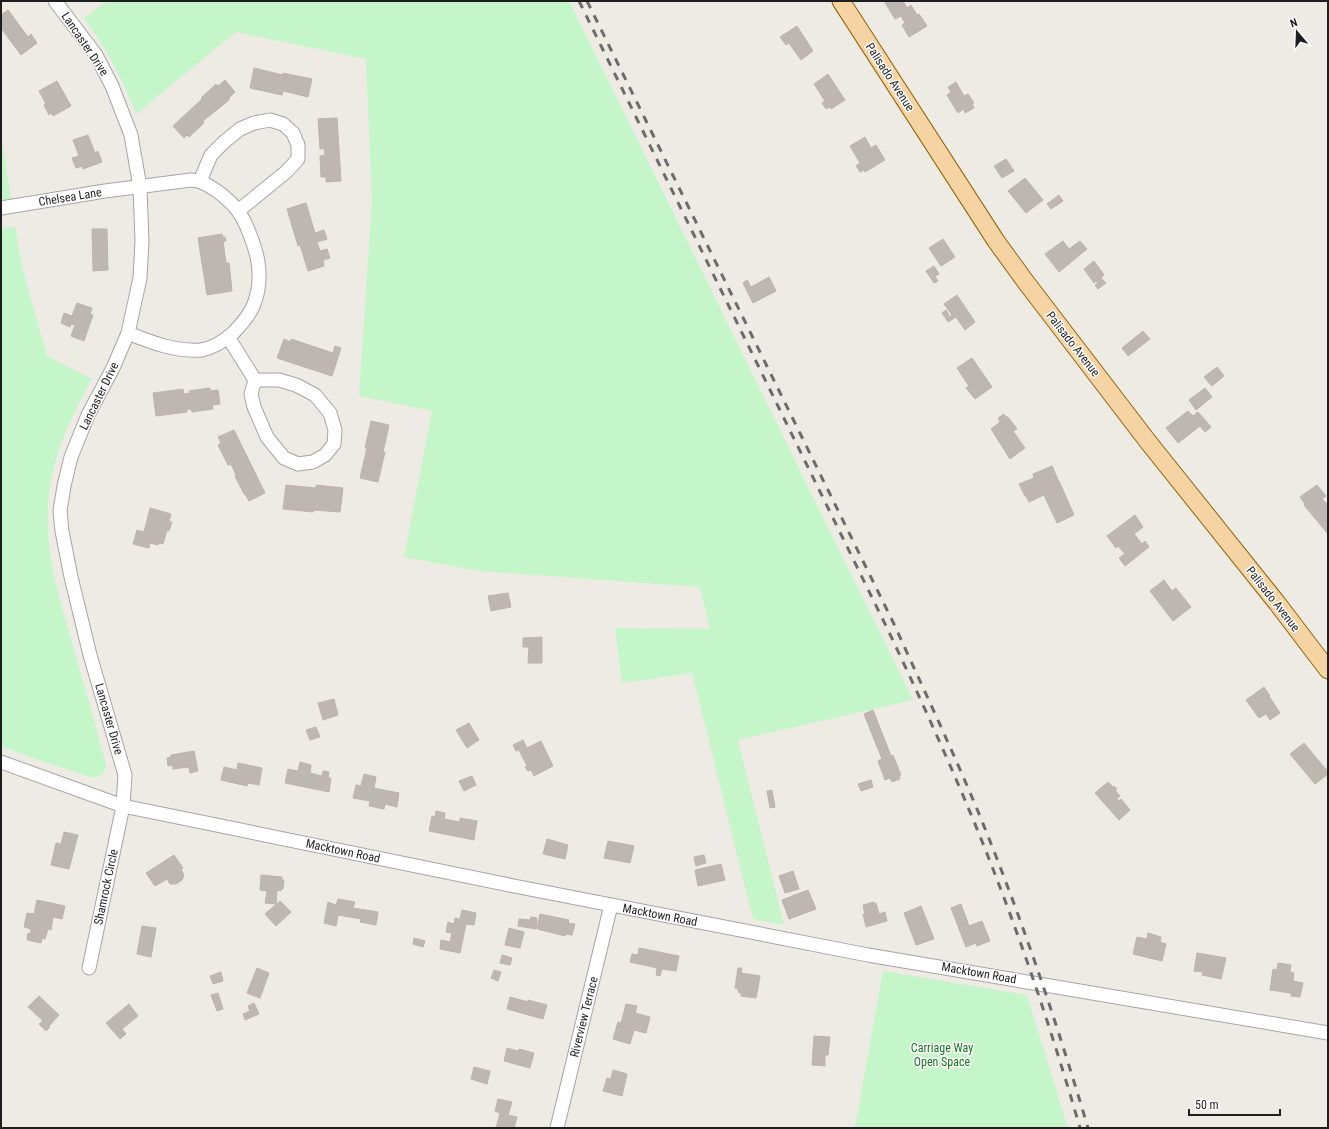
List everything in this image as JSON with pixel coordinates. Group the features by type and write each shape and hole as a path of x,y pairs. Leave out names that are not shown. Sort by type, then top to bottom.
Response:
{"main road":[{"name":"Palisado Avenue","path":"841,1 996,241 1025,281 1148,443 1328,670"}],"street":[{"name":"Lancaster Drive","path":"55,1 96,55 112,86 131,135 140,186 142,241 140,278 128,333 113,368 88,415 71,457 60,511 70,577 90,655 125,775 123,806"},
{"path":"128,333 152,343 181,349 201,350 214,346 228,337 242,324 254,304 258,285 258,261 247,228 238,211 212,187 200,181 211,155 240,129 254,123 270,120 283,124 293,133 298,145 298,159 286,172 238,211"},
{"name":"Chelsea Lane","path":"1,208 140,186 192,180 200,181"},
{"path":"228,337 255,380 251,394 254,407 267,437 284,458 298,464 313,462 325,455 334,444 335,430 330,413 315,395 296,385 279,380 255,380"},
{"name":"Macktown Road","path":"1,762 123,806 611,905 868,955 1328,1033"},
{"name":"Shamrock Circle","path":"89,968 123,806"},
{"name":"Riverview Terrace","path":"557,1128 611,905"}],"green space":[{"path":"107,1 569,1 913,700 738,740 784,925 753,919 692,673 622,683 615,628 710,629 700,587 479,571 404,557 432,411 359,396 372,200 366,59 236,32 136,114 113,64 100,41 84,18"},
{"path":"1,133 11,199 1,200"},
{"path":"15,226 22,267 47,356 92,379 71,420 55,463 50,487 48,531 50,552 59,594 106,765 102,775 97,777 91,777 38,760 1,746 1,229"},
{"name":"Carriage Way Open Space","path":"883,971 1027,995 1068,1128 855,1128"}],"building":[{"path":"884,1 903,1 907,8 911,5 917,15 919,14 927,26 909,37 902,25 905,23 901,16 895,19"},
{"path":"8,10 28,37 31,34 37,43 21,55 1,28 1,15"},
{"path":"797,26 813,51 801,60 789,43 786,45 780,37"},
{"path":"254,68 283,75 283,73 312,79 308,97 283,91 282,95 250,88"},
{"path":"828,74 845,100 831,109 829,107 826,109 822,103 825,101 814,84"},
{"path":"225,80 235,92 229,100 203,121 204,123 189,137 187,135 184,138 173,126 216,84 218,86"},
{"path":"57,81 71,106 53,116 51,113 49,115 44,105 46,104 39,91"},
{"path":"956,82 964,96 968,94 974,103 972,104 974,108 965,113 964,109 958,113 947,95 951,92 948,87"},
{"path":"337,118 341,181 326,182 326,177 321,177 320,156 325,155 324,148 320,149 318,119"},
{"path":"88,135 95,153 98,151 102,162 83,169 82,166 76,168 72,158 79,156 73,140"},
{"path":"865,137 871,148 876,145 885,160 865,172 864,170 860,172 856,166 860,163 850,146"},
{"path":"1006,159 1014,171 1002,178 994,166"},
{"path":"1025,178 1043,200 1026,213 1008,191"},
{"path":"1059,195 1063,201 1051,209 1047,204"},
{"path":"306,203 315,233 324,230 327,239 317,242 320,251 327,249 330,258 323,260 324,266 308,271 300,245 298,246 287,209"},
{"path":"92,229 107,229 108,270 93,271"},
{"path":"222,234 226,241 223,241 226,263 229,263 232,291 207,295 198,238"},
{"path":"943,239 955,257 941,266 929,248"},
{"path":"1063,241 1069,249 1080,241 1087,249 1059,272 1045,254"},
{"path":"1094,261 1104,275 1101,278 1106,283 1098,289 1095,285 1098,283 1096,281 1094,283 1084,269"},
{"path":"934,266 939,274 935,276 938,281 934,283 926,271"},
{"path":"769,277 776,291 753,303 743,283 747,280 751,287"},
{"path":"957,295 975,322 965,330 956,317 948,322 942,313 946,310 950,317 952,315 944,304"},
{"path":"77,303 92,308 90,314 93,315 84,341 71,336 75,325 71,324 70,327 61,323 64,313 72,316"},
{"path":"1143,331 1150,339 1128,356 1122,348"},
{"path":"284,339 291,342 291,339 333,353 335,346 341,348 332,376 277,358"},
{"path":"972,358 992,387 975,399 966,388 969,386 957,368"},
{"path":"1217,367 1224,376 1212,386 1204,377"},
{"path":"210,388 210,391 218,390 220,404 212,405 213,409 192,412 191,409 186,410 187,412 156,416 153,393 183,389 184,394 190,393 189,391"},
{"path":"1205,388 1212,397 1196,410 1189,400"},
{"path":"1188,411 1193,416 1198,412 1211,427 1205,432 1200,426 1178,443 1166,428"},
{"path":"1004,414 1017,429 1013,431 1025,448 1010,459 991,429 1000,422 998,418"},
{"path":"371,421 389,425 378,482 360,478"},
{"path":"234,430 265,493 249,501 235,476 236,475 231,464 228,465 218,445 221,443 218,437"},
{"path":"1052,466 1059,482 1025,496 1019,484 1034,478 1033,474"},
{"path":"1059,481 1074,515 1057,523 1044,495 1029,502 1026,496"},
{"path":"286,485 316,488 316,485 343,488 340,512 314,510 313,512 283,509"},
{"path":"1317,485 1326,496 1322,499 1327,504 1328,503 1328,534 1304,505 1305,504 1300,497"},
{"path":"150,508 171,514 169,522 172,522 169,531 167,530 163,544 159,543 158,545 150,543 149,548 133,544 137,530 144,532"},
{"path":"1135,515 1143,527 1134,534 1142,544 1145,541 1149,547 1125,566 1119,558 1125,554 1118,546 1116,548 1107,536"},
{"path":"1164,580 1172,591 1176,588 1191,607 1173,621 1150,591"},
{"path":"508,593 511,607 491,611 488,596"},
{"path":"542,637 542,663 528,663 529,647 523,647 523,638"},
{"path":"1264,687 1280,713 1270,720 1266,714 1259,718 1246,700"},
{"path":"334,699 338,715 323,720 318,703"},
{"path":"873,710 891,756 893,755 901,775 899,775 900,779 892,782 890,778 885,780 878,761 882,759 864,714"},
{"path":"469,723 479,740 467,748 456,730"},
{"path":"316,727 320,737 310,740 306,730"},
{"path":"523,740 527,748 541,741 553,766 534,776 531,770 528,771 519,750 516,751 513,745"},
{"path":"1304,743 1328,772 1328,774 1315,784 1290,754"},
{"path":"194,751 198,771 190,773 189,767 173,769 173,765 168,766 167,758 171,757 171,755"},
{"path":"300,762 311,765 310,773 322,776 323,771 329,772 328,778 331,778 329,792 285,783 288,769 298,771"},
{"path":"238,763 262,768 259,785 248,783 247,786 221,780 224,767 237,770"},
{"path":"364,774 376,777 374,788 399,793 397,807 385,804 384,809 369,806 370,801 353,798 356,785 361,786"},
{"path":"472,776 476,785 464,791 459,781"},
{"path":"871,780 873,787 861,791 858,784"},
{"path":"1108,782 1117,789 1115,790 1120,796 1117,798 1118,801 1121,799 1130,810 1119,820 1095,793"},
{"path":"772,790 775,807 770,808 767,791"},
{"path":"436,811 445,813 444,819 460,822 460,818 477,821 474,840 429,831 432,816 435,817"},
{"path":"64,832 78,835 69,869 51,865 56,843 61,844"},
{"path":"547,839 568,845 565,859 543,854"},
{"path":"608,841 634,846 630,863 604,858"},
{"path":"174,855 183,868 181,869 184,875 182,880 176,884 170,884 167,879 155,886 146,873"},
{"path":"704,855 706,863 696,866 694,857"},
{"path":"721,864 725,880 698,886 695,870"},
{"path":"793,871 799,889 785,893 779,876"},
{"path":"261,875 282,877 282,880 284,880 283,889 281,889 281,891 277,890 276,904 265,903 267,891 260,890"},
{"path":"808,890 816,909 789,919 782,900"},
{"path":"338,899 355,902 353,908 378,912 376,925 360,922 361,919 338,915 336,926 324,923 328,902 336,905"},
{"path":"37,900 65,906 62,919 53,917 51,930 48,929 45,939 42,938 41,943 27,940 28,933 30,934 31,929 24,927 27,913 34,914"},
{"path":"280,901 291,912 276,926 265,914"},
{"path":"874,902 874,904 876,903 879,914 885,912 887,921 866,927 863,914 865,914 863,905"},
{"path":"961,904 969,926 982,921 990,941 977,946 976,943 966,947 951,908"},
{"path":"921,906 934,939 916,945 904,913"},
{"path":"462,910 476,913 474,925 466,924 460,953 440,949 441,940 450,942 452,933 446,932 448,922 454,924 455,918 460,919"},
{"path":"540,914 569,920 568,923 575,924 572,935 565,934 565,936 537,929"},
{"path":"531,917 537,918 536,929 518,926 519,919 530,920"},
{"path":"142,926 156,928 151,957 137,954"},
{"path":"509,928 524,932 520,948 505,945"},
{"path":"1148,933 1161,937 1160,942 1166,944 1162,961 1133,954 1137,937 1147,939"},
{"path":"414,938 425,941 423,947 413,944"},
{"path":"639,948 679,956 676,971 662,969 660,976 656,975 657,968 630,962 632,954 638,955"},
{"path":"1197,953 1226,958 1221,979 1202,975 1203,972 1194,971"},
{"path":"502,955 512,958 510,965 500,963"},
{"path":"1278,963 1291,965 1290,972 1294,973 1293,981 1303,983 1300,997 1291,996 1291,993 1270,990 1273,969 1277,970"},
{"path":"257,968 269,973 260,998 247,993"},
{"path":"738,968 742,968 741,973 760,976 756,998 741,996 738,989 735,988"},
{"path":"494,970 501,972 498,981 491,978"},
{"path":"221,972 223,981 213,984 210,976"},
{"path":"218,993 223,1009 217,1011 211,995"},
{"path":"39,996 59,1015 46,1031 39,1024 43,1021 28,1007"},
{"path":"510,997 547,1005 543,1019 507,1009"},
{"path":"254,1003 259,1014 245,1020 243,1014 250,1011 248,1006"},
{"path":"129,1004 138,1016 122,1029 126,1034 120,1039 106,1023"},
{"path":"626,1004 637,1006 635,1013 650,1017 646,1033 634,1030 630,1044 613,1039 618,1022 621,1023"},
{"path":"814,1036 830,1037 828,1055 825,1055 825,1066 812,1065"},
{"path":"507,1048 518,1051 519,1049 534,1053 530,1068 504,1061"},
{"path":"474,1067 490,1071 487,1084 471,1079"},
{"path":"613,1070 627,1074 622,1096 603,1091 607,1078 611,1079"},
{"path":"498,1099 512,1102 508,1115 517,1117 514,1128 496,1128 500,1113 495,1111"}],"railway":[{"path":"579,1 887,628 940,743 986,851 1016,929 1056,1048 1080,1128"},
{"path":"587,1 894,624 957,763 993,848 1023,927 1088,1128"}]}
